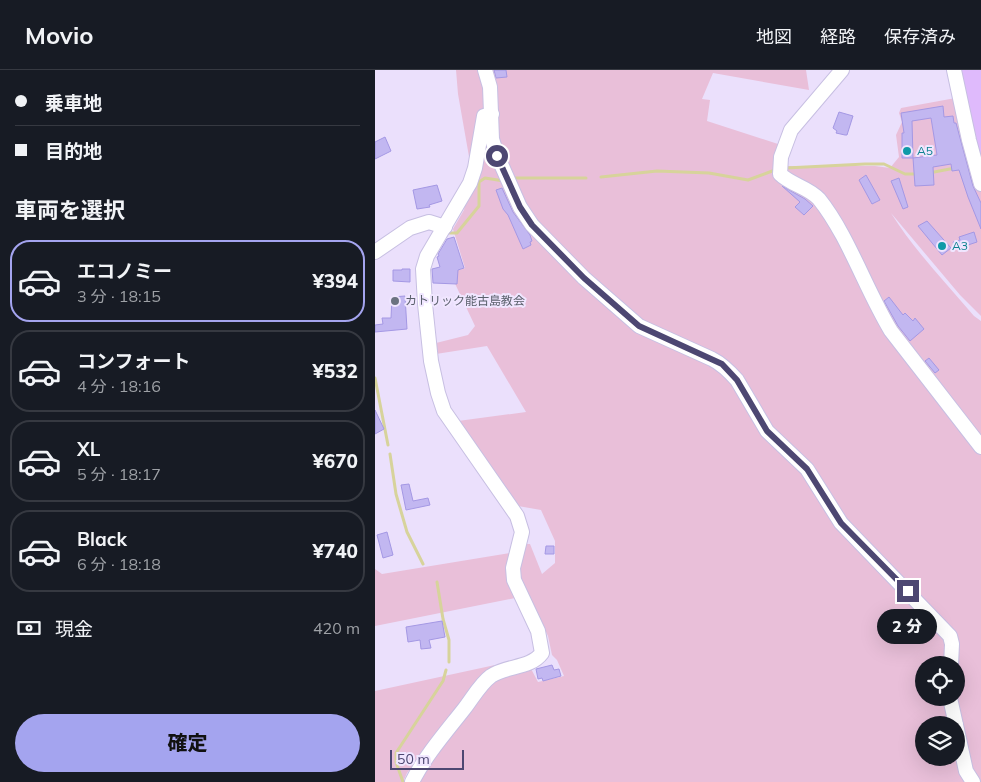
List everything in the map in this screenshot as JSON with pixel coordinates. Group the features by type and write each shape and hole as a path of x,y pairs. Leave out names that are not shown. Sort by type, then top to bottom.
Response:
{"street":[{"path":"485,70 492,114 492,139 497,156 520,207 532,225 584,278 639,326 722,364 731,373 767,431 807,469 841,523 951,636 951,656"},
{"path":"842,70 791,130 781,157 780,174 805,188 817,197 825,207 891,331 981,447"},
{"path":"954,70 969,140 981,184"},
{"path":"412,782 439,741 489,677 502,670 536,660 542,652 538,631 514,580 513,568 522,532 517,516 444,411 438,393 431,361 423,276 423,269 431,247 445,227 470,183 475,168 484,116 492,114"},
{"path":"375,252 410,228 429,222 445,227"},
{"path":"965,766 973,782"}],"shaded area":[{"path":"456,70 806,70 809,90 713,73 702,99 710,100 707,121 778,144 773,166 875,166 890,168 899,157 896,135 902,122 899,113 901,108 961,97 981,178 981,316 960,295 891,213 931,266 974,316 981,321 981,782 417,782 492,679 529,665 538,682 564,676 557,660 552,655 548,636 520,578 519,567 523,544 530,544 542,574 555,563 555,541 541,510 518,506 458,421 526,412 487,346 436,354 436,343 468,335 475,326 450,273 465,268 453,229 464,210 471,168 458,94"},
{"path":"510,553 509,584 515,598 375,626 375,569 382,574"},
{"path":"495,665 479,678 407,773 403,782 375,782 375,691"}],"sand":[{"path":"957,70 981,70 981,156 977,157"}],"building":[{"path":"494,70 506,70 507,77 496,78"},
{"path":"943,106 944,117 953,116 973,186 981,203 981,229 959,170 952,171 951,164 933,167 934,185 915,186 913,158 902,158 902,133 904,133 901,113","holes":["931,118 937,155 913,158 912,121"]},
{"path":"839,112 853,116 847,135 836,133 837,131 833,128"},
{"path":"385,137 391,151 375,159 375,142"},
{"path":"866,175 880,200 872,204 859,180"},
{"path":"899,178 908,207 903,209 891,181"},
{"path":"437,185 442,201 429,205 430,207 417,209 413,190"},
{"path":"782,186 805,199 813,206 804,215 795,207 800,202"},
{"path":"502,188 513,212 530,235 531,245 523,249 508,215 503,209 496,190"},
{"path":"927,221 951,248 942,255 918,226"},
{"path":"974,232 977,242 956,249 953,242 960,240 959,237"},
{"path":"454,237 464,268 458,270 457,284 433,283 432,269 440,267 438,254 447,239"},
{"path":"410,269 410,282 393,281 393,270"},
{"path":"405,296 407,329 375,332 375,325 383,324 382,318 391,318 392,297"},
{"path":"889,297 903,315 905,313 913,321 915,318 924,329 910,341 898,326 884,301"},
{"path":"929,358 939,370 935,373 925,361"},
{"path":"375,410 384,429 375,434"},
{"path":"409,484 413,501 428,498 430,505 406,510 401,485"},
{"path":"387,532 393,555 383,558 377,535"},
{"path":"546,546 554,546 554,554 545,554"},
{"path":"442,621 445,637 429,640 431,648 421,649 420,640 408,642 406,627"},
{"path":"552,665 554,670 559,669 561,676 543,681 542,678 538,679 536,669"}],"waterway":[{"path":"786,168 884,164 905,174 918,174"},
{"path":"929,173 955,168"},
{"path":"601,177 657,171 709,173 748,180 775,170"},
{"path":"450,233 457,233 479,206 479,182 485,178 504,181"},
{"path":"512,178 586,178"},
{"path":"375,378 388,445"},
{"path":"390,454 396,494 407,532 423,564"},
{"path":"437,582 443,619 449,640 449,662"},
{"path":"403,782 396,762 396,753 443,681 446,670"}],"place":[{"name":"A5","path":"907,151"},
{"name":"A3","path":"942,246"},
{"name":"カトリック能古島教会","path":"395,301"}],"route":[{"path":"497,156 520,207 532,225 584,278 639,326 722,364 737,380 767,431 807,469 841,523 908,591"}]}
